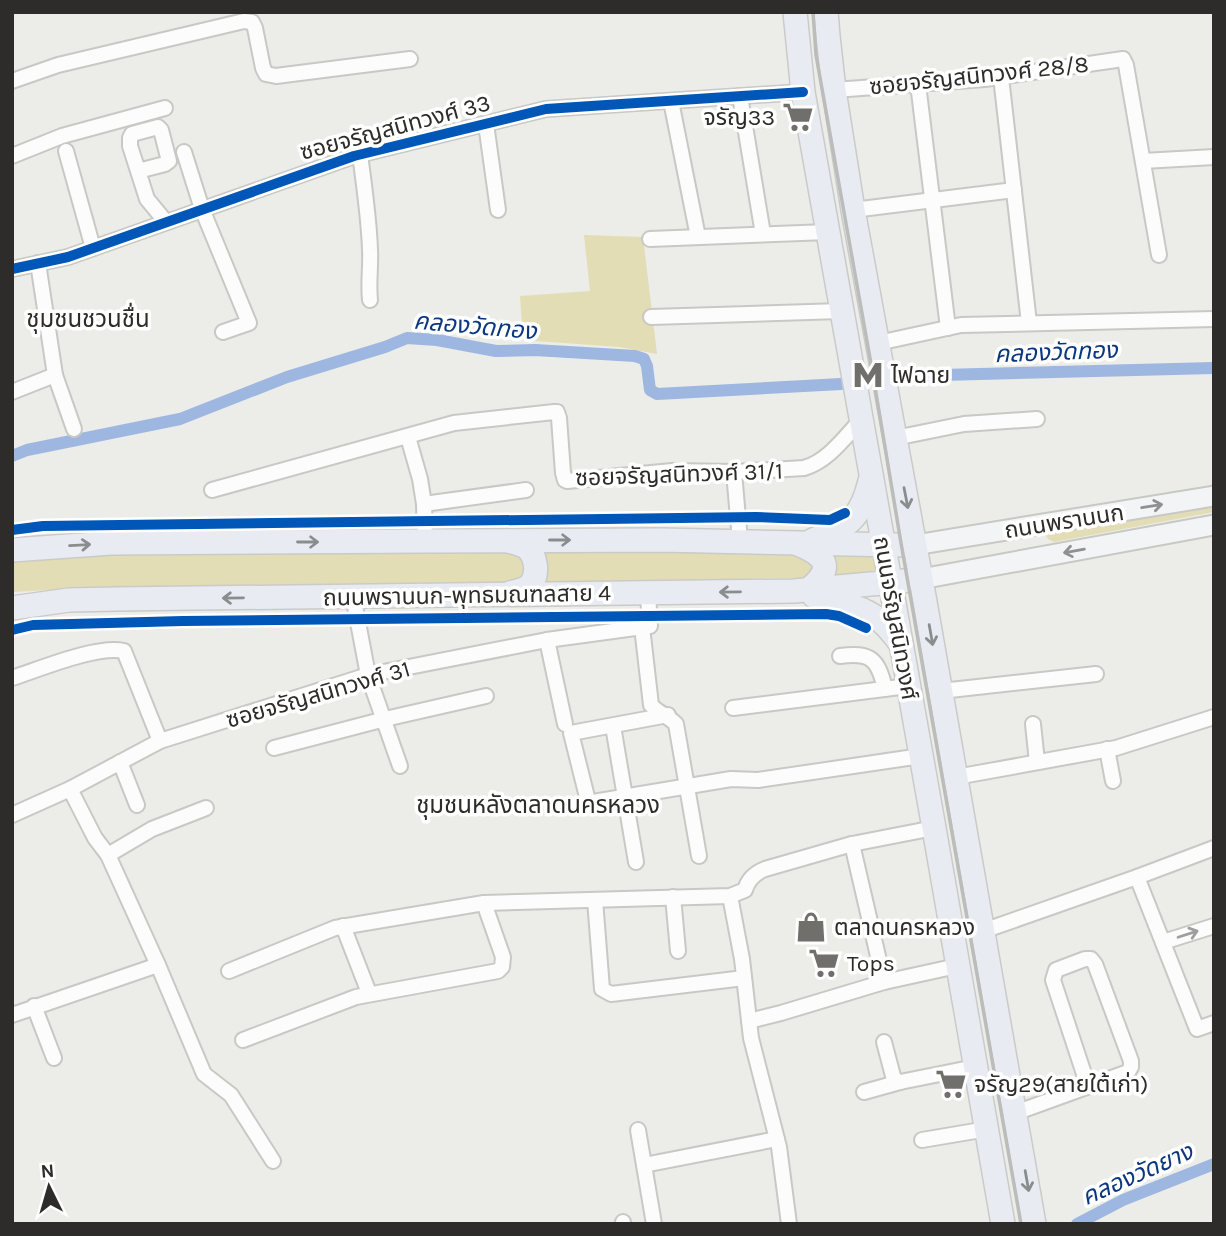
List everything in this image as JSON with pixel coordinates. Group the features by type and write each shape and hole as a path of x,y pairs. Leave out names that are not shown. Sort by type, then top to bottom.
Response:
{"main road":[{"name":"ถนนจรัญสนิทวงศ์","path":"795,12 803,92 841,311 915,545 1034,1224"},
{"name":"ถนนจรัญสนิทวงศ์","path":"802,12 816,119 881,431"},
{"name":"ถนนจรัญสนิทวงศ์","path":"818,12 823,70 881,431"},
{"name":"ถนนจรัญสนิทวงศ์","path":"827,12 834,90 878,342 881,431 867,455 901,643 901,692 921,756 1003,1224"},
{"path":"867,455 877,463 892,459 881,431"},
{"path":"801,543 839,530 855,517 867,495 871,478"},
{"name":"ถนนพรานนก","path":"915,545 1214,496"},
{"name":"ถนนพรานนก","path":"921,579 1214,525"},
{"path":"12,550 111,543 506,540 915,545"},
{"path":"503,595 531,584 535,572 535,562 524,545 506,540"},
{"path":"801,543 820,555 824,563 817,583 803,591"},
{"name":"ถนนพรานนก-พุทธมณฑลสาย 4","path":"12,608 69,600 117,598 803,591 921,579"},
{"path":"803,591 860,609 878,619 901,643"},
{"path":"901,692 915,687 923,680 931,681 942,694"},
{"name":"ถนนจรัญสนิทวงศ์","path":"929,720 982,1021"},
{"path":"982,1021 988,1137"},
{"path":"982,1021 1019,1138"}],"street":[{"path":"12,82 58,65 244,21 252,22 255,28 266,74 276,76 410,60"},
{"name":"ซอยจรัญสนิทวงศ์ 28/8","path":"834,90 1001,77 1123,59 1143,161"},
{"path":"1001,77 1029,323"},
{"path":"918,84 948,328"},
{"name":"ซอยจรัญสนิทวงศ์ 33","path":"12,269 68,257 360,154 546,109 803,92"},
{"path":"740,96 763,234"},
{"path":"671,101 698,237"},
{"path":"12,156 62,136 165,108"},
{"path":"486,124 498,210"},
{"path":"66,151 93,248"},
{"path":"184,152 202,209 249,323 223,332"},
{"path":"360,154 370,251 370,300"},
{"path":"1159,255 1143,161 1214,157"},
{"path":"138,171 147,199 166,222"},
{"path":"853,210 1014,190"},
{"path":"650,239 828,232"},
{"path":"38,264 55,375 74,429"},
{"path":"650,317 841,311"},
{"path":"878,342 961,325 1214,319"},
{"path":"12,392 55,375"},
{"name":"ซอยจรัญสนิทวงศ์ 31/1","path":"212,491 454,423 554,412 557,412 559,418 563,473 567,481 672,471 734,472 804,468 814,465 830,453 881,431"},
{"path":"881,431 1037,419"},
{"path":"408,437 420,479 425,541"},
{"path":"734,472 740,541"},
{"path":"424,504 526,490"},
{"path":"648,594 650,626 642,626 651,705 668,715 676,724 699,856"},
{"path":"353,596 369,675 400,766"},
{"name":"ซอยจรัญสนิทวงศ์ 31","path":"12,815 70,789 160,741 369,675 547,640 642,626"},
{"path":"547,640 565,724"},
{"path":"12,678 98,650 124,651 160,741"},
{"path":"840,656 861,654 870,658 901,692"},
{"path":"942,694 1096,674"},
{"path":"733,708 901,692"},
{"path":"274,748 486,696"},
{"path":"668,715 571,733 588,801 732,779 758,780 921,756"},
{"path":"956,777 1107,750 1214,717"},
{"path":"1033,724 1037,762"},
{"path":"613,726 636,862"},
{"path":"1107,750 1114,781"},
{"path":"120,762 137,804"},
{"path":"70,789 95,838 108,855 204,1074 231,1095 273,1161"},
{"path":"108,855 152,829 206,808"},
{"path":"229,971 343,926 484,903 730,896 744,890 757,872 852,844 934,828"},
{"path":"852,844 884,982"},
{"path":"983,931 1214,848"},
{"path":"1137,877 1197,1029 1214,1023"},
{"path":"730,896 751,1038 777,1139 789,1224"},
{"path":"673,897 678,951"},
{"path":"595,900 602,989 606,992 611,994 744,978"},
{"path":"243,1040 369,993 498,971 502,967 503,957 484,903"},
{"path":"343,926 369,993"},
{"path":"1163,942 1214,926"},
{"path":"1015,1112 1128,1072 1131,1067 1127,1049 1091,958 1056,971 1052,980 1088,1086"},
{"path":"12,1015 158,965"},
{"path":"749,1021 884,982 957,966"},
{"path":"34,1006 54,1058"},
{"path":"884,1042 892,1076 900,1082"},
{"path":"864,1092 975,1067"},
{"path":"638,1130 654,1224"},
{"path":"922,1140 988,1137"},
{"path":"644,1166 777,1139"}],"shaded area":[{"path":"584,235 643,237 657,354 619,347 523,340 520,296 590,291"},
{"path":"1214,505 1214,512 1054,542 1045,534"},
{"path":"538,550 799,554 817,562 811,578 538,584"},
{"path":"522,552 528,571 515,584 109,587 12,592 12,560 55,555"},
{"path":"872,552 880,569 832,580 827,553"}],"waterway":[{"name":"คลองวัดทอง","path":"12,456 27,450 180,419 287,377 407,338 437,340 496,351 535,350 635,356 644,359 650,390 657,394 841,384"},
{"name":"คลองวัดทอง","path":"900,378 1214,368"},
{"name":"คลองวัดยาง","path":"1077,1224 1123,1200 1214,1164"}],"railway":[{"path":"813,12 816,55 1021,1224"}],"cycle path":[{"path":"12,269 68,257 354,156 546,109 803,92"},
{"path":"12,530 43,526 756,517 830,520 845,513"},
{"path":"12,630 33,625 183,621 826,614 839,616 866,628"}],"place":[{"name":"จรัญ33","path":"798,117"},
{"name":"ไฟฉาย","path":"868,375"},
{"name":"ตลาดนครหลวง","path":"811,927"},
{"name":"Tops","path":"824,963"},
{"name":"จรัญ29(สายใต้เก่า)","path":"951,1084"}],"district":[{"name":"ชุมชนชวนชื่น","path":"88,319"},
{"name":"ชุมชนหลังตลาดนครหลวง","path":"538,805"}]}
